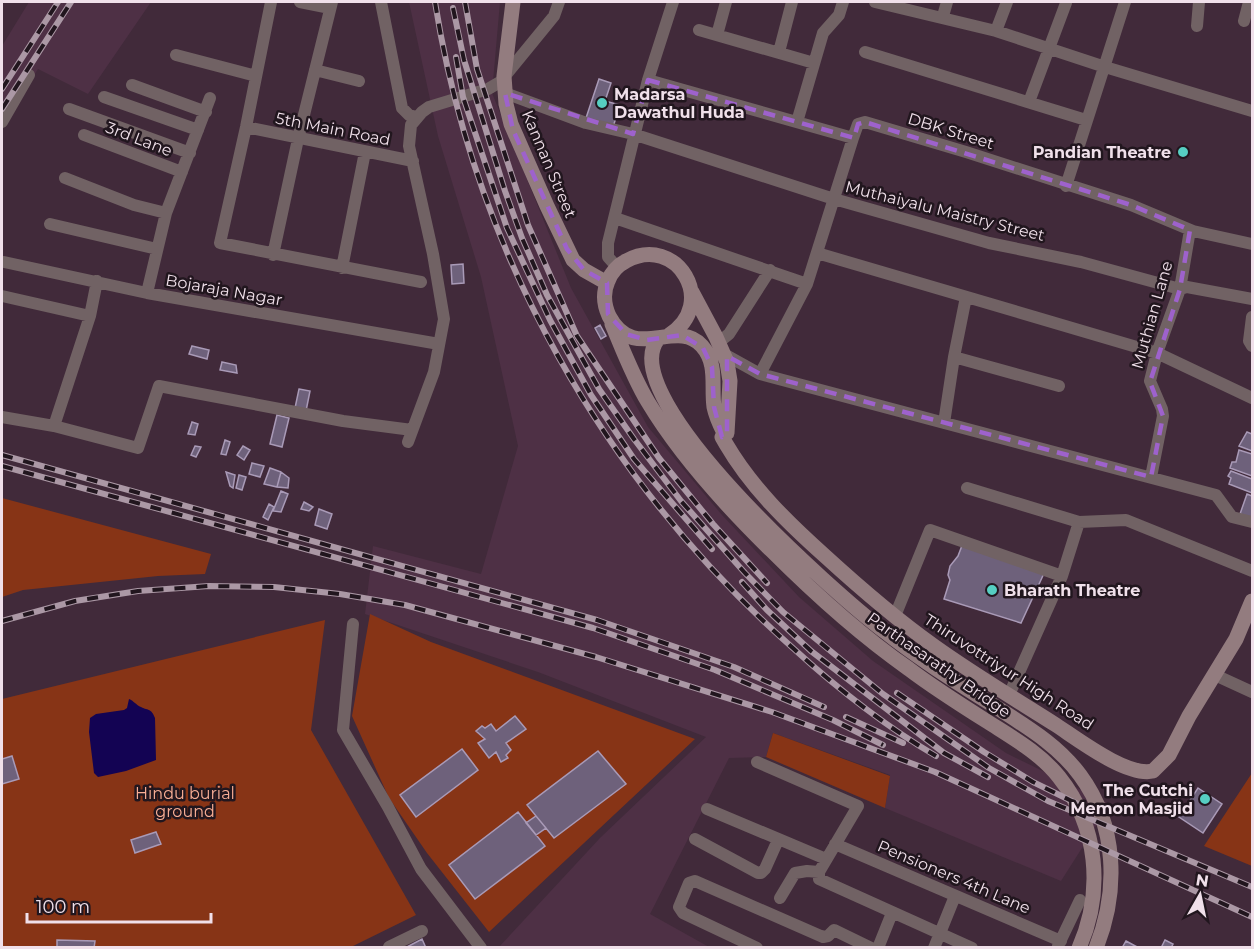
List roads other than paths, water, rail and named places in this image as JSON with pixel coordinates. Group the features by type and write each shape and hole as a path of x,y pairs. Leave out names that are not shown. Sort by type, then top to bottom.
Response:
{"main road":[{"name":"Kannan Street","path":"513,2 504,76 504,93 513,130 573,260 584,270 607,283"},
{"path":"690,286 692,298 688,315 682,324 664,337 647,340 631,337 617,327 605,303 607,283 621,263 636,256 648,254 659,256 679,267 690,286 721,348 729,371 727,433 722,437"},
{"name":"Parthasarathy Bridge","path":"611,319 629,365 647,400 677,445 856,608 913,653 1048,742 1080,774 1098,807 1106,829 1111,860 1108,911 1096,948"},
{"name":"Thiruvottriyur High Road","path":"664,337 681,335 694,340 708,356 713,376 714,407 724,433 722,437 738,464 758,490 815,547 895,616 939,650 1116,763 1134,771 1146,773 1157,769 1169,755 1189,716 1236,639 1252,601"},
{"name":"Parthasarathy Bridge","path":"664,337 653,349 652,356 660,392 706,469 741,520 855,628 908,669 1035,753 1060,778 1081,814 1095,870 1093,904 1079,948"}],"street":[{"path":"271,2 220,243 421,282"},
{"path":"273,255 298,139 331,5 300,2"},
{"path":"381,2 402,108 409,115 416,117"},
{"path":"2,417 54,426 138,448 159,386 410,436 434,372 444,319 409,141 411,125 416,117 429,107 488,89 504,76 554,16 559,2"},
{"path":"617,267 606,253 633,134 672,2"},
{"path":"717,35 726,2"},
{"path":"779,52 792,2"},
{"path":"797,122 824,33 839,15 843,2"},
{"path":"875,2 899,4 996,31 1105,67 1252,111"},
{"path":"943,16 947,2"},
{"path":"996,31 1007,2"},
{"path":"1066,186 1125,2"},
{"path":"1197,26 1199,2"},
{"path":"1244,21 1249,2"},
{"path":"1029,102 1066,3"},
{"path":"699,30 814,63"},
{"path":"865,52 1086,120"},
{"path":"176,55 256,76"},
{"path":"315,70 359,81"},
{"path":"2,122 29,75"},
{"path":"648,80 853,138 807,284 760,374"},
{"path":"132,85 206,112"},
{"name":"Muthaiyalu Maistry Street","path":"504,93 586,123 633,134 834,199 989,243 1081,261 1179,289 1187,287 1252,299"},
{"path":"104,97 198,130"},
{"path":"147,293 166,213 210,98"},
{"path":"69,109 190,153"},
{"name":"DBK Street","path":"853,138 858,124 865,122 966,152 1131,206 1190,230 1252,244"},
{"name":"5th Main Road","path":"246,128 413,161"},
{"name":"3rd Lane","path":"84,135 182,172"},
{"path":"342,268 365,152"},
{"path":"65,178 134,205 166,213"},
{"path":"615,218 807,284"},
{"path":"50,224 157,249"},
{"name":"Muthian Lane","path":"1151,477 1163,417 1150,381 1179,289 1190,230"},
{"path":"817,253 1157,353 1252,398"},
{"name":"Bojaraja Nagar","path":"4,262 147,293 439,344"},
{"path":"770,270 721,348 760,374 1216,495 1232,517 1252,522"},
{"path":"54,426 90,316 97,281"},
{"path":"2,296 90,316"},
{"path":"944,423 966,297"},
{"path":"1252,317 1249,341 1252,346"},
{"path":"954,357 1059,386"},
{"path":"967,488 1079,522 1126,520 1252,571"},
{"path":"1009,695 1062,576 1079,522"},
{"path":"895,616 930,530 1062,576"},
{"path":"352,624 343,730 385,801 421,869 481,948"},
{"path":"1215,675 1252,692"},
{"path":"757,762 858,806 819,875"},
{"path":"706,809 826,860"},
{"path":"694,839 758,873 765,869 777,840"},
{"name":"Pensioners 4th Lane","path":"835,844 1059,944"},
{"path":"780,898 795,873 807,871 892,913 972,948"},
{"path":"757,948 681,912 680,905 689,883 695,881 823,937 828,936 834,930 871,948"},
{"path":"934,948 955,896"},
{"path":"1059,944 1080,900"},
{"path":"878,948 892,913"},
{"path":"389,947 422,931"}],"railway":[{"path":"2,89 58,2"},
{"path":"2,109 71,2"},
{"path":"435,2 454,95 481,185 516,273 558,357 607,437 663,512 726,583 794,649 880,720 936,756"},
{"path":"465,2 477,69 528,225 577,336 659,458 713,524 767,583"},
{"path":"453,8 464,60 505,191 522,238 547,295 599,389 634,439 681,501 745,573 783,612 883,694 989,768 1048,801 1252,887"},
{"path":"456,57 463,97 507,228 550,320 591,395 634,459 712,549"},
{"path":"2,455 597,620 734,667 824,707"},
{"path":"2,466 593,628 715,670 833,720 883,745"},
{"path":"742,582 767,610 811,651 944,753 988,777"},
{"path":"2,621 75,601 138,591 209,586 274,587 340,594 405,605 596,657 772,712 935,772 1252,917"},
{"path":"897,693 1033,782 1092,811"},
{"path":"846,717 903,743"}],"place":[{"name":"Madarsa Dawathul Huda","path":"602,103"},
{"name":"Pandian Theatre","path":"1183,152"},
{"name":"Bharath Theatre","path":"992,590"},
{"name":"The Cutchi Memon Masjid","path":"1205,799"}],"park label":[{"name":"Hindu burial ground","path":"185,802"}]}
